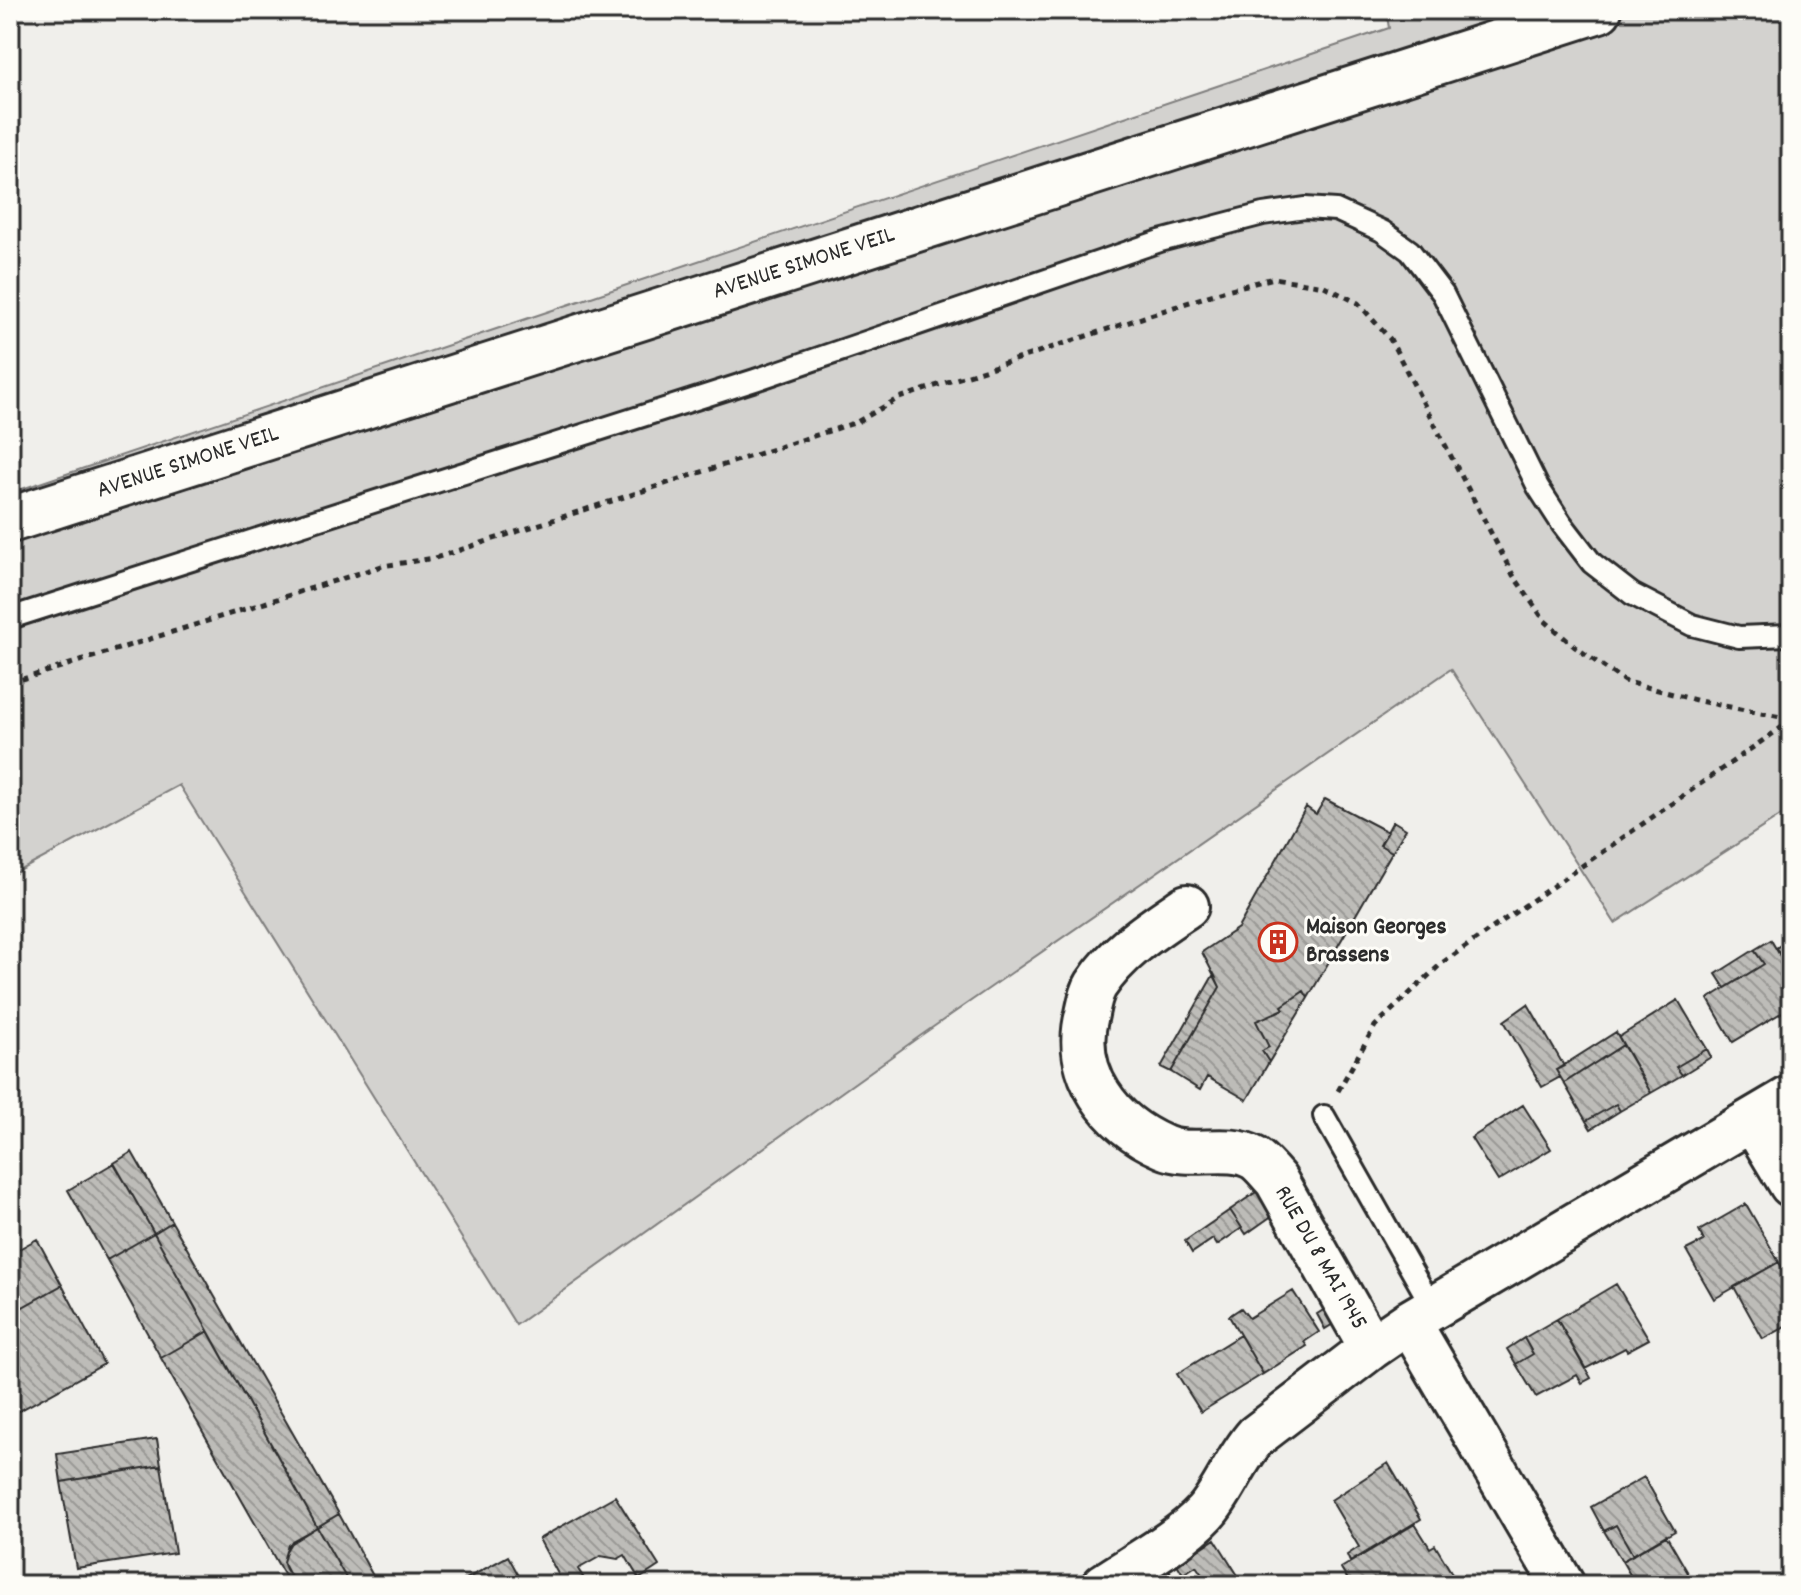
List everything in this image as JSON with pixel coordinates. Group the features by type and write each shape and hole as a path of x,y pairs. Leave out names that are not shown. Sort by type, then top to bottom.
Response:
{"main road":[{"name":"AVENUE SIMONE VEIL","path":"10,520 1599,10"}],"street":[{"name":"RUE DU 8 MAI 1945","path":"1187,906 1126,948 1094,987 1081,1035 1087,1067 1105,1106 1134,1132 1169,1149 1228,1152 1254,1158 1276,1180 1371,1348"},
{"name":"RUE DU 8 MAI 1945","path":"1104,1585 1190,1527 1206,1512 1241,1453 1256,1436 1371,1348 1421,1315 1791,1097"},
{"path":"1752,1120 1791,1185"},
{"path":"1421,1315 1563,1585"}],"lane":[{"path":"10,618 755,380 1160,241 1263,214 1305,208 1336,210 1382,231 1410,251 1443,294 1538,487 1592,563 1632,594 1692,625 1739,637 1791,635"},
{"path":"1324,1116 1421,1315"}],"path":[{"path":"10,683 382,566 435,558 857,422 899,398 1223,291 1274,278 1324,286 1358,303 1390,339 1513,575 1544,620 1575,647 1624,681 1699,701 1791,720"},
{"path":"1324,1116 1375,1026 1442,963 1791,720"}],"shaded area":[{"path":"1386,10 1791,10 1791,809 1615,923 1451,669 923,1034 516,1325 179,785 10,876 10,493 1389,28"}],"building":[{"name":"Maison Georges Brassens","path":"1325,799 1388,832 1380,845 1392,852 1308,998 1304,991 1282,1006 1284,1009 1256,1021 1269,1047 1262,1051 1269,1062 1247,1100 1207,1077 1200,1090 1171,1072 1220,987 1202,952 1238,928 1306,807 1316,814"},
{"path":"1393,821 1406,829 1392,852 1380,845"},
{"path":"1791,938 1791,975 1776,948"},
{"path":"1771,940 1791,975 1791,1007 1733,1042 1708,999 1764,964 1754,950"},
{"path":"1754,950 1764,964 1725,988 1716,974"},
{"path":"1214,974 1220,987 1171,1072 1161,1067"},
{"path":"1304,991 1308,998 1269,1062 1262,1051 1269,1047 1256,1021 1284,1009 1282,1006"},
{"path":"1678,1000 1707,1049 1676,1067 1682,1075 1651,1093 1619,1037"},
{"path":"1528,1004 1564,1066 1556,1070 1560,1077 1542,1087 1504,1021"},
{"path":"1616,1032 1623,1045 1564,1083 1556,1070"},
{"path":"1623,1045 1651,1093 1620,1111 1616,1104 1586,1121 1564,1083"},
{"path":"1707,1049 1711,1057 1682,1075 1676,1067"},
{"path":"1616,1104 1620,1111 1591,1129 1586,1121"},
{"path":"1523,1105 1551,1149 1498,1181 1471,1138"},
{"path":"132,1152 172,1222 154,1233 114,1163"},
{"path":"114,1163 154,1233 107,1260 68,1190"},
{"path":"1262,1188 1276,1213 1246,1234 1230,1210"},
{"path":"1746,1204 1779,1262 1714,1299 1686,1250 1704,1241 1699,1231"},
{"path":"1230,1210 1242,1228 1217,1245 1213,1239 1192,1253 1185,1241"},
{"path":"172,1222 339,1514 317,1527 154,1233"},
{"path":"154,1233 208,1331 161,1358 107,1260"},
{"path":"37,1239 62,1285 10,1314 10,1254"},
{"path":"1779,1262 1791,1284 1791,1324 1763,1339 1734,1287"},
{"path":"1616,1284 1649,1339 1585,1369 1557,1319"},
{"path":"62,1285 104,1364 10,1416 10,1314"},
{"path":"1293,1291 1319,1332 1304,1342 1307,1346 1263,1374 1229,1316 1241,1308 1249,1318"},
{"path":"1330,1306 1338,1321 1325,1329 1317,1314"},
{"path":"1557,1319 1591,1378 1582,1383 1577,1375 1536,1397 1516,1364 1533,1354 1524,1338"},
{"path":"208,1331 317,1527 292,1541 286,1551 283,1562 295,1585 290,1585 161,1358"},
{"path":"1240,1335 1263,1374 1201,1412 1177,1374"},
{"path":"1524,1338 1533,1354 1516,1364 1507,1349"},
{"path":"157,1439 161,1465 61,1482 57,1454"},
{"path":"1388,1463 1421,1519 1350,1562 1347,1555 1359,1547 1331,1500"},
{"path":"161,1465 175,1553 76,1568 61,1482"},
{"path":"1644,1477 1675,1531 1633,1555 1616,1525 1604,1531 1591,1507"},
{"path":"615,1496 659,1566 639,1579 625,1555 618,1559 601,1556 578,1569 588,1585 564,1585 539,1539"},
{"path":"339,1514 378,1585 350,1585 317,1527"},
{"path":"1415,1524 1430,1548 1435,1545 1457,1582 1452,1585 1388,1585 1383,1578 1372,1585 1351,1585 1341,1568"},
{"path":"1616,1525 1633,1555 1622,1561 1604,1531"},
{"path":"317,1527 350,1585 295,1585 283,1562 288,1545"},
{"path":"1666,1535 1695,1585 1636,1585 1622,1561"},
{"path":"1215,1539 1244,1585 1209,1585 1196,1566 1183,1574 1177,1564"},
{"path":"508,1556 524,1585 455,1585 466,1579"},
{"path":"1169,1570 1178,1585 1145,1585"}],"place":[{"name":"Maison Georges Brassens","path":"1278,942"}]}
